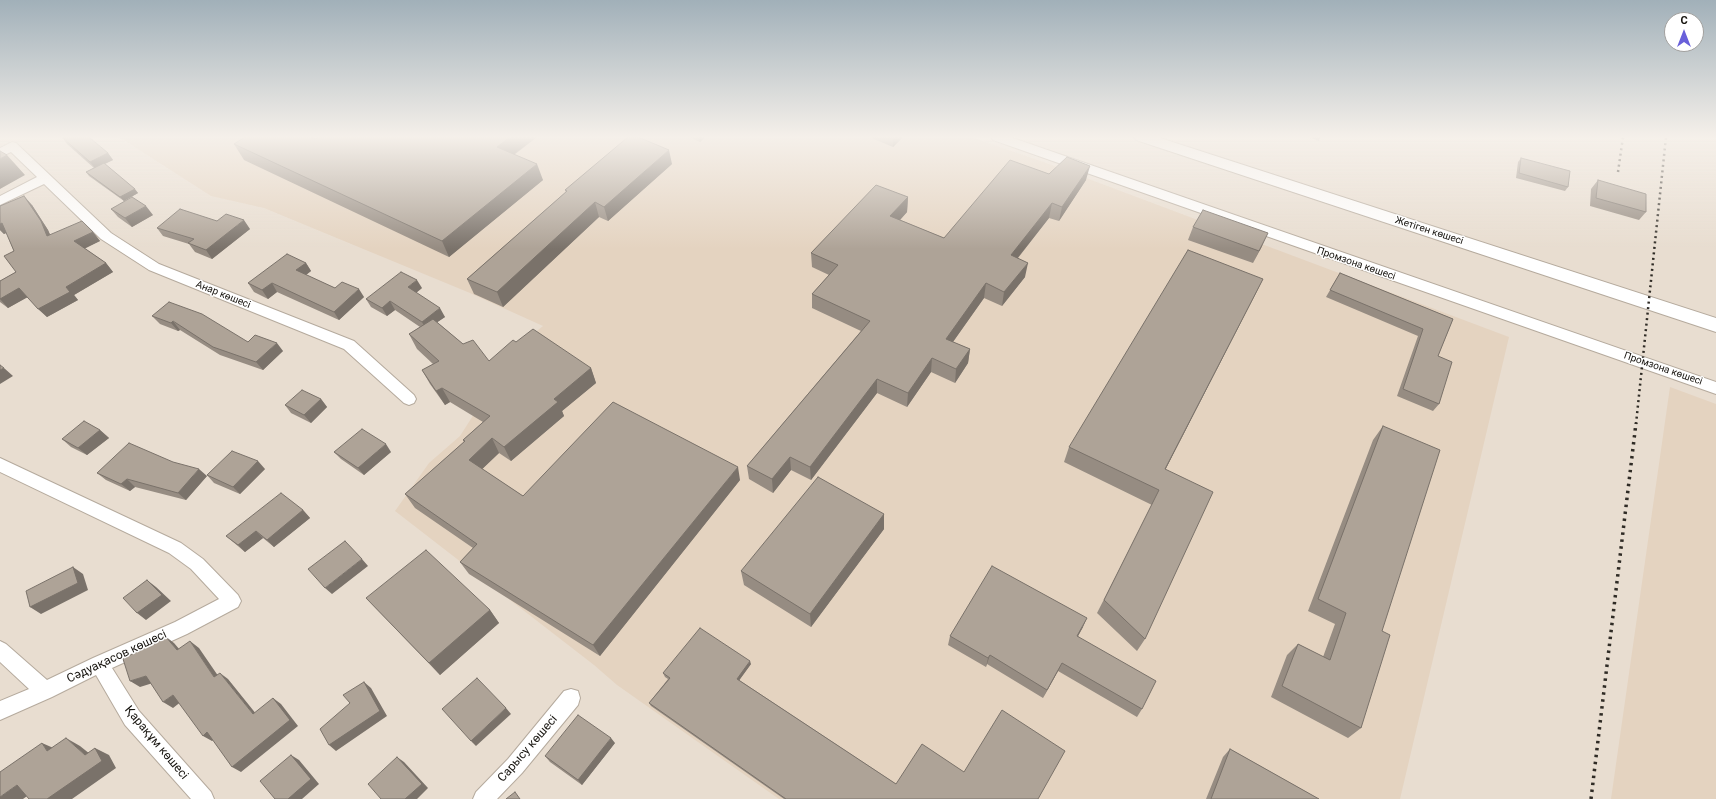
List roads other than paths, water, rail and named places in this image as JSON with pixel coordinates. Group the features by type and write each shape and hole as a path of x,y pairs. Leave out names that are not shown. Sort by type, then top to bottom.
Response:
{"street":[{"name":"Анар көшесі","path":"41,174 65,195 106,236 154,267 349,345 409,399"},
{"name":"Промзона көшесі","path":"1104,174 1716,388"},
{"name":"Жетіген көшесі","path":"1255,174 1716,325"},
{"path":"0,201 45,178"},
{"name":"Сәдуақасов көшесі","path":"0,465 174,548 197,564 232,601 181,628 99,664 45,691 0,711"},
{"path":"0,650 45,691"},
{"name":"Қарақұм көшесі","path":"99,664 132,718 204,799"},
{"name":"Сарысу көшесі","path":"484,799 515,766 571,698"}],"railway":[{"path":"1636,424 1662,174"},
{"path":"1591,799 1636,423"}]}
